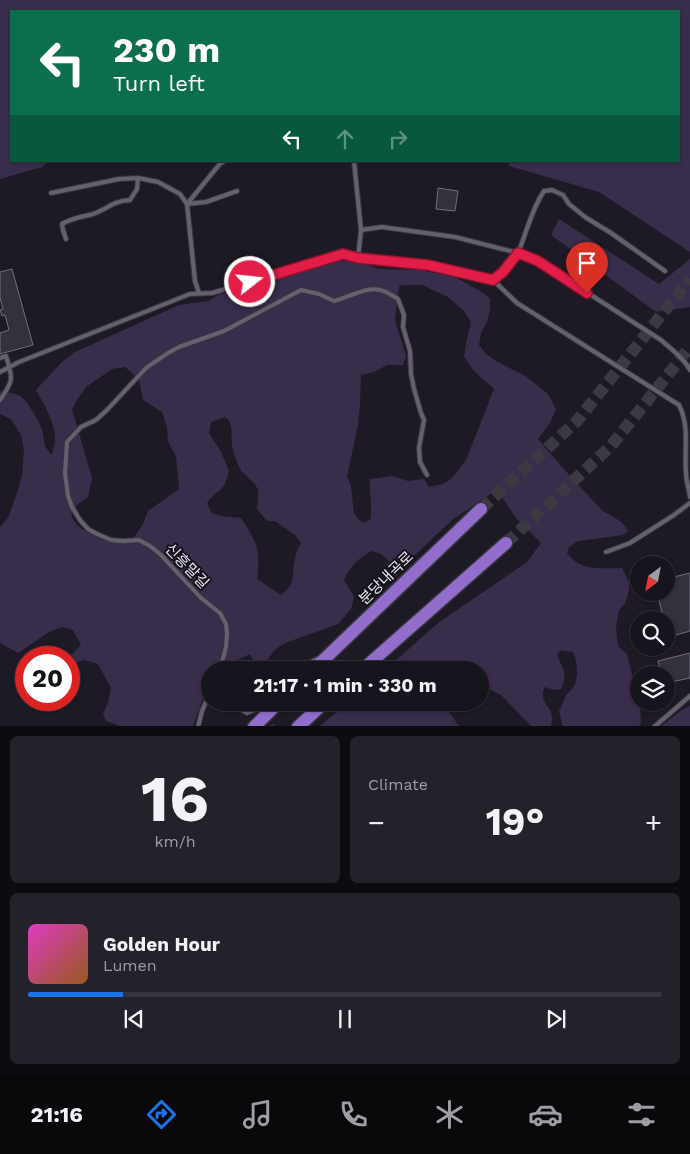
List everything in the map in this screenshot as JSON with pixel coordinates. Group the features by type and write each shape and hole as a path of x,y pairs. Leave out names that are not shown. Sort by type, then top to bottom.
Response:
{"highway":[{"name":"분당내곡로","path":"322,661 481,509"},
{"path":"372,661 506,543"},
{"path":"254,726 270,711"},
{"path":"298,726 315,711"}],"lane":[{"path":"354,162 361,230 358,258"},
{"path":"187,204 218,163"},
{"path":"66,239 62,224 93,214 119,201 130,200 137,189 138,178"},
{"path":"51,193 119,179 138,178 158,182 180,194 187,204 195,281 199,294"},
{"path":"187,204 206,202 237,190"},
{"path":"493,280 503,272 518,253 537,202 544,191 552,190 564,195 569,204 585,217 665,271"},
{"path":"361,230 382,227 455,237 518,253 538,261 661,340 688,365 690,370"},
{"path":"0,372 19,362 190,294 212,293 343,254 358,258 428,265 493,280 517,303 679,405 685,412 689,422 686,473 690,497"},
{"name":"신흥말길","path":"222,661 227,634 226,624 220,613 201,598 160,554 150,546 139,540 111,540 97,534 88,529 72,507 68,496 65,473 67,442 81,427 96,420 146,368 168,353 179,347 224,331 301,290 319,294 334,301 372,289 380,290 398,299 404,315 403,327 410,351 411,374 424,420 418,448 420,462 427,475"},
{"path":"0,358 6,356 12,380 0,400"},
{"path":"606,552 630,543 690,503"},
{"path":"313,661 334,650"},
{"path":"654,726 690,696"},
{"path":"198,726 202,711"}],"shaded area":[{"path":"0,0 690,0 690,252 599,192 509,166 510,162 680,162 680,10 10,10 10,162 47,162 42,167 0,179"},
{"path":"559,219 659,284 690,259 690,307 656,312 551,235"},
{"path":"341,261 359,262 379,269 420,270 455,277 490,298 490,310 487,322 481,333 479,345 486,354 527,377 548,394 556,409 550,423 538,439 601,509 620,521 628,531 623,535 578,541 569,547 567,553 578,563 592,568 622,568 629,582 629,591 625,603 619,611 616,627 618,646 627,654 630,666 630,711 640,711 641,723 639,726 563,726 559,711 567,694 575,685 577,674 576,660 573,652 561,650 557,655 564,675 561,689 554,690 545,687 543,692 545,702 552,715 551,726 531,726 501,695 489,689 489,661 395,661 438,623 527,562 541,543 516,518 498,491 492,493 452,520 415,555 397,569 381,554 371,551 358,560 344,580 354,597 351,609 338,624 281,645 267,661 254,661 250,654 235,661 201,661 201,704 193,726 120,726 106,721 103,714 108,703 111,688 98,664 85,660 80,661 81,645 73,630 62,627 49,632 28,646 15,646 15,651 0,643 0,527 8,518 17,493 22,475 24,450 21,435 11,419 0,414 0,391 23,398 40,425 45,446 52,455 55,432 49,413 36,390 62,362 75,352 179,305 208,301 220,294","holes":["402,285 422,285 448,297 464,311 471,322 464,357 474,371 494,389 466,460 452,478 443,484 429,487 424,479 408,481 393,476 370,479 371,515 370,520 364,523 354,513 351,486 347,476 358,425 361,375 374,372 387,365 403,365 406,356 395,320 399,287","125,367 139,379 143,400 162,412 167,427 168,441 176,457 179,489 148,511 143,524 132,540 115,539 88,532 80,528 71,514 78,504 88,497 92,478 72,409 86,387 112,369","225,417 230,424 232,445 238,464 242,472 257,487 257,509 267,521 275,521 295,535 301,543 295,557 291,583 281,595 257,579 258,553 254,540 241,518 212,513 207,504 223,486 229,471 221,452 209,433 211,422"]},
{"path":"690,706 690,726 661,726 682,710"},
{"path":"338,711 448,711 459,726 320,726"}],"building":[{"path":"438,188 458,191 455,211 436,209"},
{"path":"12,269 33,345 0,354 0,333 9,330 5,315 2,316 0,310 3,309 0,298 0,272"},
{"path":"690,573 690,631 675,635 675,611 662,611 659,601 675,601 675,577"},
{"path":"690,653 690,678 675,681 675,666 659,666 658,661"}],"tunnel":[{"path":"481,509 577,421 690,279"},
{"path":"506,543 611,446 690,347"},
{"path":"261,711 270,726"}],"route":[{"path":"250,282 343,254 358,258 428,265 493,280 503,272 518,253 538,261 587,293"}]}
